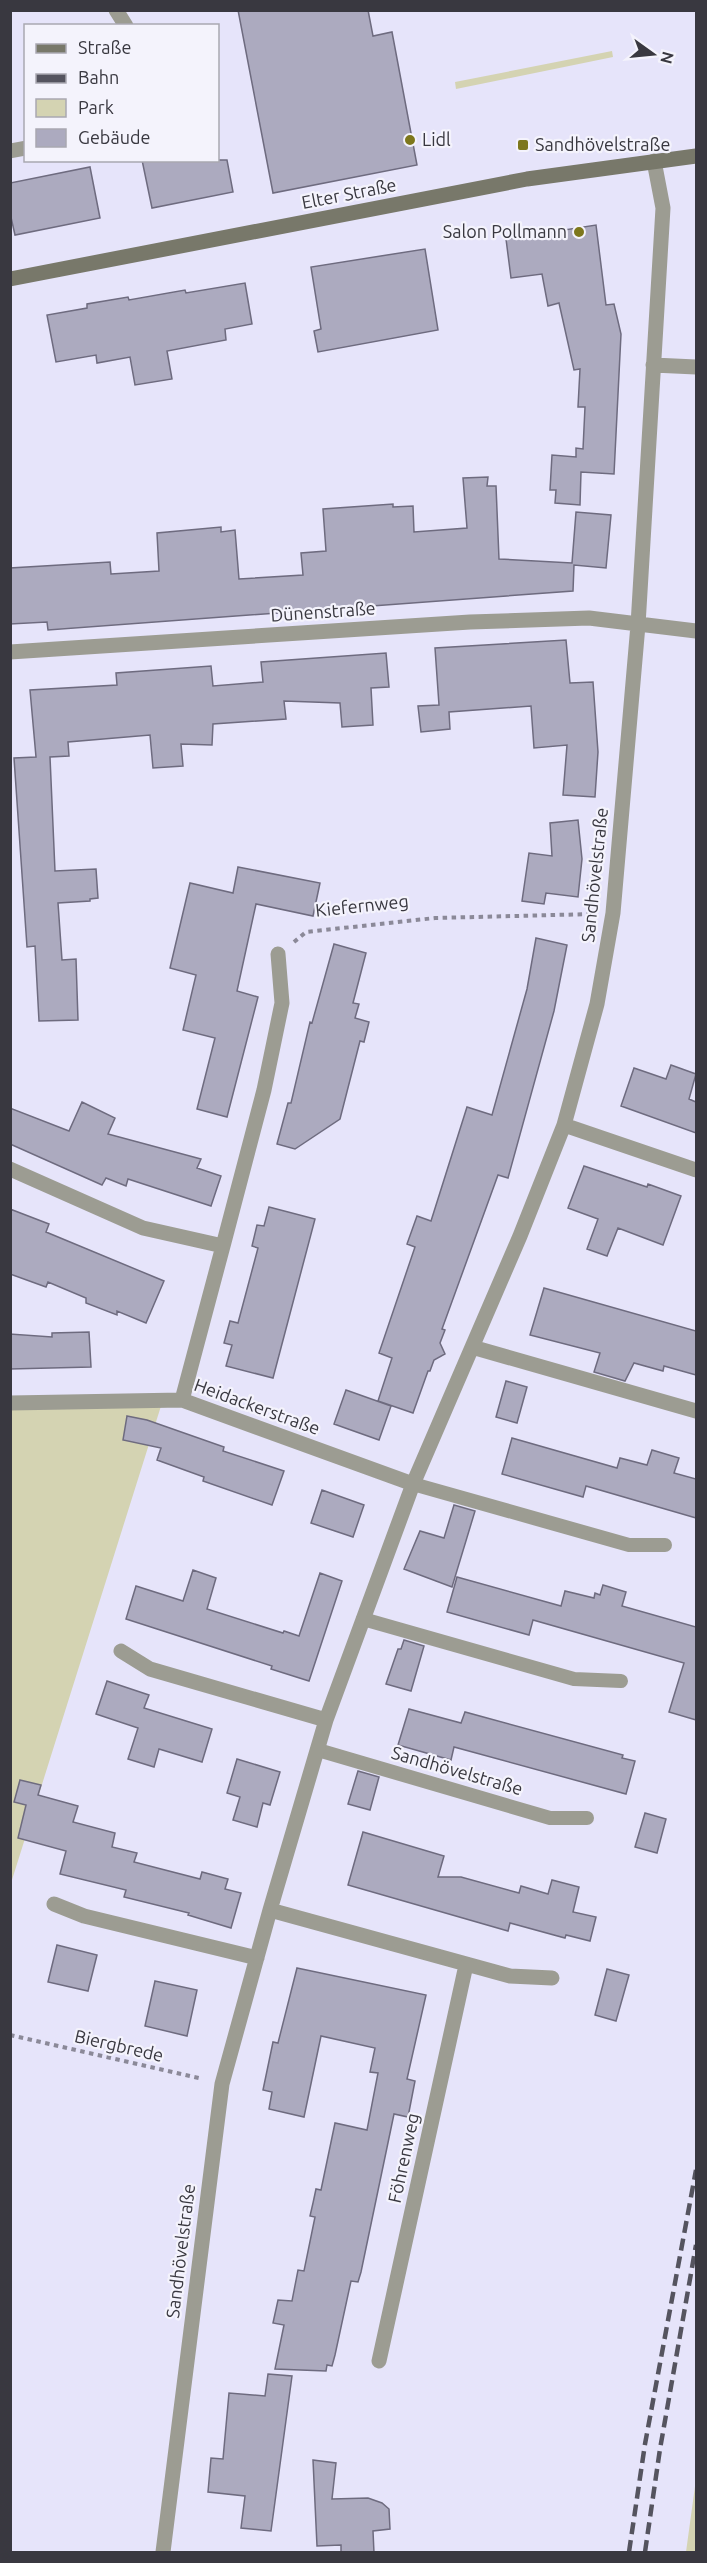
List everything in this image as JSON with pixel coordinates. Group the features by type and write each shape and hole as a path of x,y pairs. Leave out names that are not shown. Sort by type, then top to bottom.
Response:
{"main road":[{"name":"Elter Straße","path":"10,279 527,179 696,156"}],"street":[{"path":"116,10 125,24"},
{"name":"Sandhövelstraße","path":"163,2553 222,2084 270,1910 326,1720 413,1484 520,1236 564,1125 597,1004 613,913 638,625 663,208 654,161"},
{"path":"653,365 696,368"},
{"name":"Dünenstraße","path":"10,652 470,622 589,618 638,625"},
{"path":"638,625 696,631"},
{"path":"182,1400 264,1090 282,1003 278,954"},
{"path":"564,1125 696,1170"},
{"path":"10,1168 143,1228 223,1246"},
{"path":"472,1347 696,1411"},
{"name":"Heidackerstraße","path":"10,1403 182,1400 413,1484"},
{"path":"121,1652 150,1669 326,1720"},
{"path":"54,1904 84,1916 257,1958"},
{"path":"270,1910 510,1976 552,1978"},
{"name":"Föhrenweg","path":"379,2361 466,1965"}],"lane":[{"path":"413,1484 629,1545 666,1545"},
{"path":"363,1619 574,1678 621,1681"},
{"name":"Sandhövelstraße","path":"318,1750 550,1818 587,1818"}],"path":[{"name":"Kiefernweg","path":"278,954 306,932 435,918 613,913"},
{"name":"Biergbrede","path":"10,2035 222,2084"}],"green space":[{"path":"612,51 613,57 456,89 455,82"},
{"path":"161,1406 11,1883 11,1409"},
{"path":"696,2479 696,2552 686,2552"}],"building":[{"path":"238,10 368,10 373,36 392,32 417,165 273,193"},
{"path":"219,160 227,160 233,192 152,208 142,162 219,162"},
{"path":"90,167 100,218 15,235 10,213 10,183"},
{"path":"596,225 606,305 614,304 621,334 614,474 581,472 580,505 555,503 556,490 550,490 552,455 576,457 576,448 583,449 585,407 578,407 580,369 574,370 559,303 548,306 542,274 511,278 506,239"},
{"path":"425,249 438,330 318,352 314,331 321,329 311,267"},
{"path":"245,283 252,324 225,329 226,340 167,351 172,379 135,385 130,357 97,363 96,355 56,362 47,315 87,308 87,304 128,297 129,300"},
{"path":"488,477 487,486 496,486 499,559 572,563 576,512 611,515 606,568 574,565 573,591 48,630 47,622 10,624 10,568 110,562 111,574 159,571 157,533 221,527 221,532 235,530 239,579 303,575 301,553 326,551 323,509 393,504 393,507 413,506 414,532 467,528 463,478"},
{"path":"566,640 570,683 593,682 598,752 595,797 563,795 567,745 534,748 531,706 449,712 450,729 421,732 418,706 439,705 435,648"},
{"path":"386,653 389,687 371,688 373,725 342,727 340,703 284,701 286,719 213,724 212,745 181,744 183,766 153,768 150,735 68,742 69,756 50,757 55,871 96,869 98,898 90,899 90,901 58,903 62,960 76,959 78,1020 39,1021 35,946 27,947 14,758 36,757 30,690 117,685 116,673 211,666 213,686 263,682 261,662"},
{"path":"578,820 582,859 578,897 546,893 544,904 522,901 529,853 552,856 550,823"},
{"path":"238,867 320,883 313,916 256,904 237,991 258,997 227,1117 197,1109 215,1038 183,1030 196,975 170,968 190,883 233,893"},
{"path":"536,938 567,945 554,1011 508,1178 498,1175 442,1329 445,1330 440,1343 445,1354 434,1360 428,1371 413,1413 378,1401 392,1358 379,1353 415,1247 407,1244 417,1216 431,1221 467,1107 492,1115 527,989"},
{"path":"334,944 366,953 353,1003 359,1004 355,1018 369,1022 364,1042 360,1041 340,1119 295,1149 277,1144 288,1103 291,1103 310,1022 312,1023"},
{"path":"671,1065 696,1074 689,1099 696,1102 696,1133 621,1106 634,1068 666,1079"},
{"path":"82,1102 115,1118 108,1134 201,1159 197,1168 221,1176 211,1206 128,1179 126,1186 106,1178 102,1185 10,1144 10,1108 69,1131"},
{"path":"584,1166 681,1196 663,1245 618,1228 607,1256 587,1249 598,1219 568,1208"},
{"path":"269,1207 315,1219 273,1378 226,1366 232,1345 224,1343 230,1321 238,1323 258,1248 252,1246 257,1225 264,1226"},
{"path":"10,1209 49,1224 46,1232 164,1281 146,1323 117,1311 117,1315 86,1303 86,1298 48,1282 46,1287 10,1274"},
{"path":"544,1288 696,1331 696,1375 664,1366 663,1371 634,1363 625,1381 594,1372 600,1353 530,1335"},
{"path":"89,1332 91,1367 10,1369 10,1334 52,1337 52,1333"},
{"path":"506,1381 527,1387 517,1423 496,1417"},
{"path":"346,1390 391,1406 379,1440 334,1424"},
{"path":"127,1416 147,1420 224,1447 223,1451 284,1471 272,1505 203,1481 204,1477 157,1460 161,1448 123,1440"},
{"path":"512,1438 617,1468 620,1458 647,1465 652,1450 679,1458 674,1473 696,1479 696,1518 586,1486 583,1497 502,1474"},
{"path":"322,1490 364,1505 353,1537 311,1523"},
{"path":"454,1505 475,1511 452,1587 404,1569 420,1531 444,1538"},
{"path":"193,1570 216,1578 207,1609 299,1636 320,1573 342,1581 309,1681 271,1669 272,1666 126,1619 136,1586 183,1601"},
{"path":"457,1577 561,1606 565,1591 594,1598 595,1593 600,1595 603,1585 626,1592 622,1606 696,1627 696,1720 669,1712 684,1663 533,1620 529,1635 447,1612"},
{"path":"404,1640 424,1646 411,1691 386,1684 398,1649 401,1649"},
{"path":"107,1681 149,1695 144,1708 212,1729 202,1762 159,1749 154,1767 128,1759 138,1728 96,1714"},
{"path":"409,1709 461,1723 465,1712 623,1755 622,1758 635,1761 626,1794 454,1747 451,1760 398,1745"},
{"path":"237,1759 280,1772 270,1805 263,1803 257,1827 233,1820 240,1797 227,1793"},
{"path":"358,1771 379,1777 370,1810 348,1804"},
{"path":"20,1780 41,1785 38,1795 78,1806 73,1822 115,1833 112,1847 137,1853 134,1862 200,1879 202,1872 228,1879 225,1889 241,1893 231,1928 188,1915 189,1913 124,1897 126,1890 60,1874 66,1851 18,1838 26,1805 14,1802"},
{"path":"645,1813 666,1819 657,1853 635,1847"},
{"path":"363,1832 444,1856 438,1877 461,1877 519,1893 521,1886 548,1894 552,1880 579,1887 573,1912 596,1917 590,1941 566,1935 565,1938 510,1923 508,1931 348,1885"},
{"path":"57,1945 97,1955 88,1991 48,1982"},
{"path":"297,1968 426,1995 407,2079 415,2081 408,2117 394,2114 361,2272 358,2282 351,2281 332,2366 327,2365 326,2371 275,2369 284,2325 273,2323 278,2300 292,2301 298,2270 304,2271 315,2217 310,2216 316,2189 321,2190 335,2123 367,2130 378,2073 370,2072 375,2048 321,2036 304,2117 269,2109 272,2092 263,2090 273,2042 278,2043"},
{"path":"607,1969 629,1975 616,2021 595,2015"},
{"path":"155,1981 197,1990 187,2036 145,2026"},
{"path":"268,2374 292,2376 271,2531 241,2528 245,2496 208,2492 211,2458 223,2459 229,2393 265,2396"},
{"path":"313,2460 336,2463 332,2499 368,2498 382,2503 389,2509 390,2529 373,2531 374,2553 341,2553 341,2545 317,2546"}],"railway":[{"path":"629,2552 645,2444 696,2170"},
{"path":"645,2552 660,2449 696,2245"}],"place":[{"name":"Lidl","path":"410,140"},
{"name":"Sandhövelstraße","path":"523,145"},
{"name":"Salon Pollmann","path":"579,232"}]}
